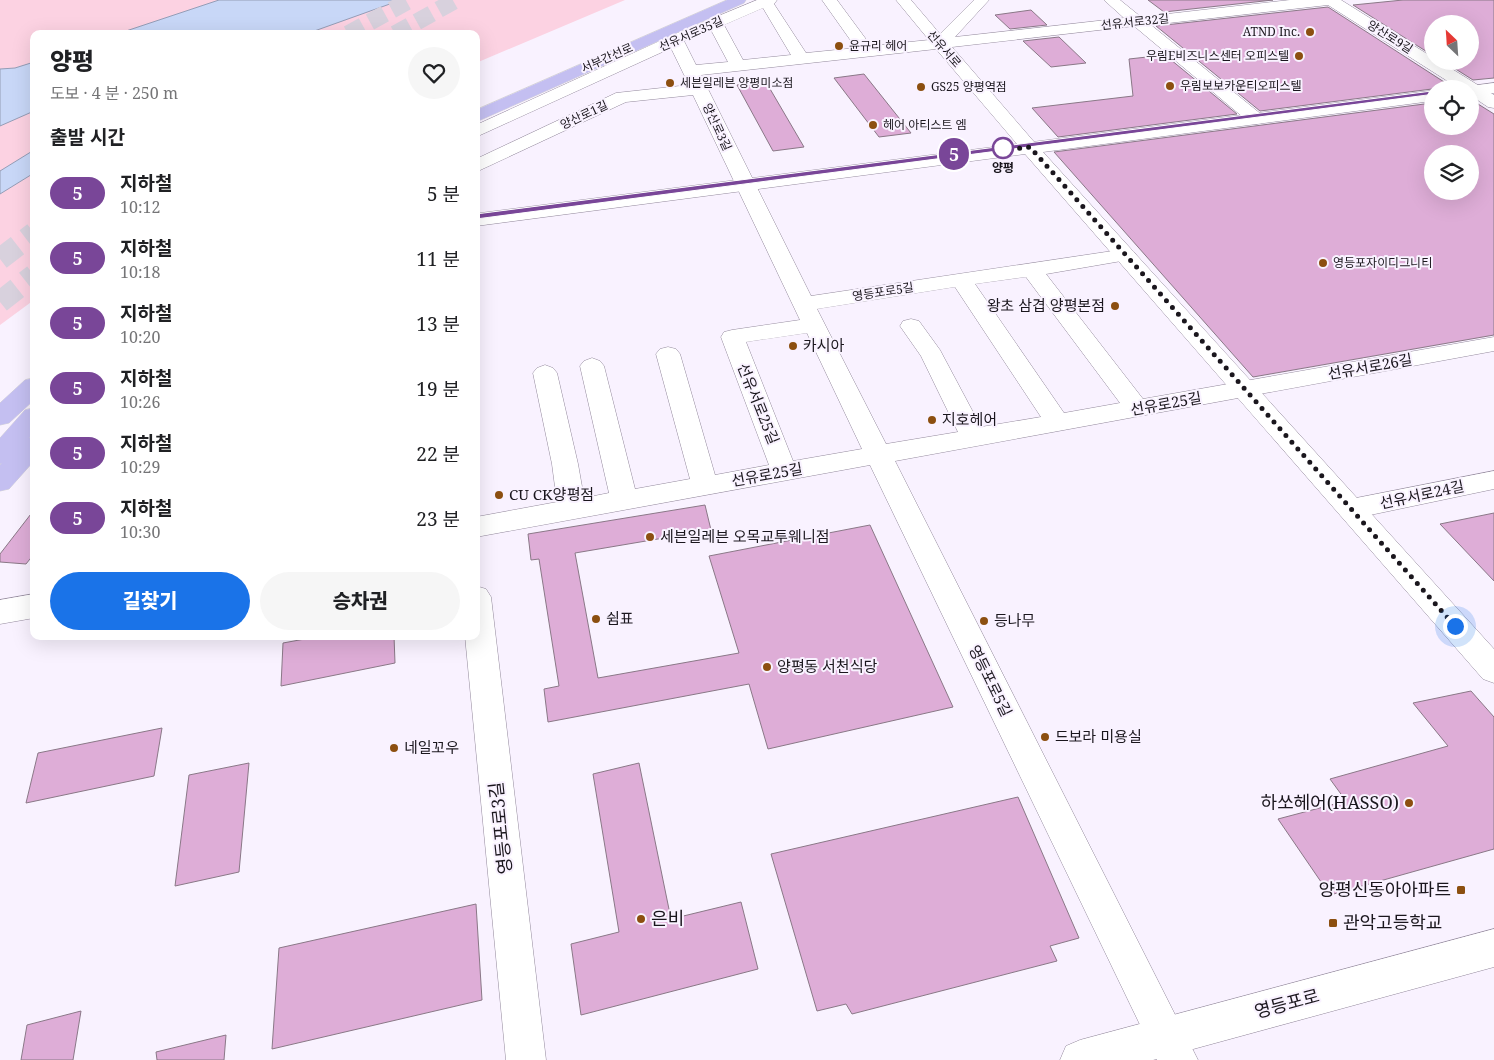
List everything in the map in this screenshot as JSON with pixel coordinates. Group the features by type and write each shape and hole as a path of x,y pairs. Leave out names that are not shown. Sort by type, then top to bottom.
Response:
{"main road":[{"name":"서부간선로","path":"480,100 599,46 708,0"},
{"name":"서부간선로","path":"480,115 739,0"},
{"path":"0,397 30,375"},
{"path":"0,417 30,390"},
{"path":"0,455 30,421"},
{"path":"0,482 30,449"}],"street":[{"path":"829,0 867,52"},
{"name":"선유서로","path":"903,0 939,44 1494,670"},
{"path":"939,44 982,0"},
{"path":"1112,0 1256,119"},
{"name":"선유서로32길","path":"691,71 1331,0"},
{"name":"양산로9길","path":"1331,0 1455,80"},
{"path":"768,1 802,59"},
{"name":"선유서로35길","path":"480,130 676,40 768,1"},
{"path":"716,24 738,66"},
{"name":"양산로3길","path":"676,40 745,186"},
{"path":"1479,90 1494,88"},
{"name":"양산로1길","path":"480,164 622,97 699,89"},
{"name":"양산로9길","path":"1479,95 1494,103"},
{"path":"480,219 1424,97"},
{"name":"영등포로5길","path":"745,186 1137,981 1172,1048"},
{"path":"1058,423 961,280 1126,255"},
{"path":"1032,270 1138,409"},
{"name":"영등포로5길","path":"732,337 809,315 961,280"},
{"path":"911,326 932,355 974,438"},
{"name":"선유서로25길","path":"732,337 785,472"},
{"name":"선유서로26길","path":"1245,390 1494,344"},
{"path":"668,354 706,486"},
{"path":"592,366 624,500"},
{"path":"544,373 565,464 572,510"},
{"name":"선유로25길","path":"480,526 1245,390"},
{"name":"선유서로24길","path":"1351,509 1494,480"},
{"path":"0,612 30,607"},
{"name":"영등포로3길","path":"480,634 526,1060"},
{"name":"영등포로","path":"1080,1060 1172,1048 1494,948"}],"shaded area":[{"path":"0,0 625,0 480,61 480,30 30,30 30,303 0,325"}],"water":[{"path":"219,0 401,0 317,30 129,30"},
{"path":"30,63 30,113 0,126 0,69 15,68"},
{"path":"30,152 30,175 0,194 0,171"}],"building":[{"path":"1148,0 1273,0 1164,12"},
{"path":"1403,0 1494,0 1494,78 1473,80 1457,70 1479,70 1479,15 1424,15 1424,50 1353,5"},
{"name":"우림E비즈니스센터 오피스텔","path":"1328,7 1441,80 1424,80 1424,90 1260,111 1156,26"},
{"path":"1031,10 1047,25 1010,29 995,15"},
{"path":"1059,37 1086,63 1051,67 1023,41"},
{"path":"1165,55 1237,114 1058,137 1032,108 1133,96 1129,59"},
{"path":"864,74 911,133 879,137 834,78"},
{"path":"766,82 804,147 773,151 737,85"},
{"name":"영등포자이디그니티","path":"1424,104 1424,135 1479,135 1479,105 1494,114 1494,335 1253,377 1054,152"},
{"path":"705,505 711,530 575,553 598,678 739,653 709,556 870,525 953,707 768,749 749,684 548,722 544,689 559,686 539,559 531,560 528,534"},
{"path":"1494,513 1494,581 1440,524"},
{"path":"30,515 30,559 26,564 0,562 0,554"},
{"path":"299,640 394,640 395,663 281,686 283,643"},
{"path":"1471,691 1494,717 1494,849 1330,895 1278,819 1346,801 1330,779 1448,746 1413,703"},
{"path":"162,728 154,776 26,803 38,753"},
{"path":"249,763 239,872 175,886 189,775"},
{"path":"639,763 671,919 741,902 758,969 581,1015 571,944 619,932 593,774"},
{"path":"1018,797 1079,938 1050,946 1057,961 852,1014 846,1004 817,1011 771,854"},
{"path":"476,904 482,1000 272,1049 279,948"},
{"path":"81,1011 73,1060 21,1060 27,1025"},
{"path":"226,1035 224,1060 157,1060 156,1052"}],"tunnel":[{"path":"355,30 410,0"},
{"path":"402,30 456,0"},
{"path":"0,259 30,236"},
{"path":"0,302 30,278"}],"metro line":[{"name":"5","path":"480,216 1424,94"}],"place":[{"name":"ATND Inc.","path":"1310,32"},
{"name":"윤규리 헤어","path":"839,46"},
{"name":"우림E비즈니스센터 오피스텔","path":"1299,56"},
{"name":"세븐일레븐 양평미소점","path":"670,83"},
{"name":"우림보보카운티오피스텔","path":"1170,86"},
{"name":"GS25 양평역점","path":"921,87"},
{"name":"헤어 아티스트 엠","path":"873,125"},
{"name":"양평","path":"1003,148"},
{"name":"영등포자이디그니티","path":"1323,263"},
{"name":"왕초 삼겹 양평본점","path":"1115,306"},
{"name":"카시아","path":"793,346"},
{"name":"지호헤어","path":"932,420"},
{"name":"CU CK양평점","path":"499,495"},
{"name":"세븐일레븐 오목교투웨니점","path":"650,537"},
{"name":"쉼표","path":"596,619"},
{"name":"등나무","path":"984,621"},
{"name":"양평동 서천식당","path":"767,667"},
{"name":"드보라 미용실","path":"1045,737"},
{"name":"네일꼬우","path":"394,748"},
{"name":"하쏘헤어(HASSO)","path":"1409,803"},
{"name":"양평신동아아파트","path":"1461,890"},
{"name":"은비","path":"641,919"},
{"name":"관악고등학교","path":"1333,923"}],"route":[{"path":"1003,148 1004,150 1030,147 1455,626"}]}
